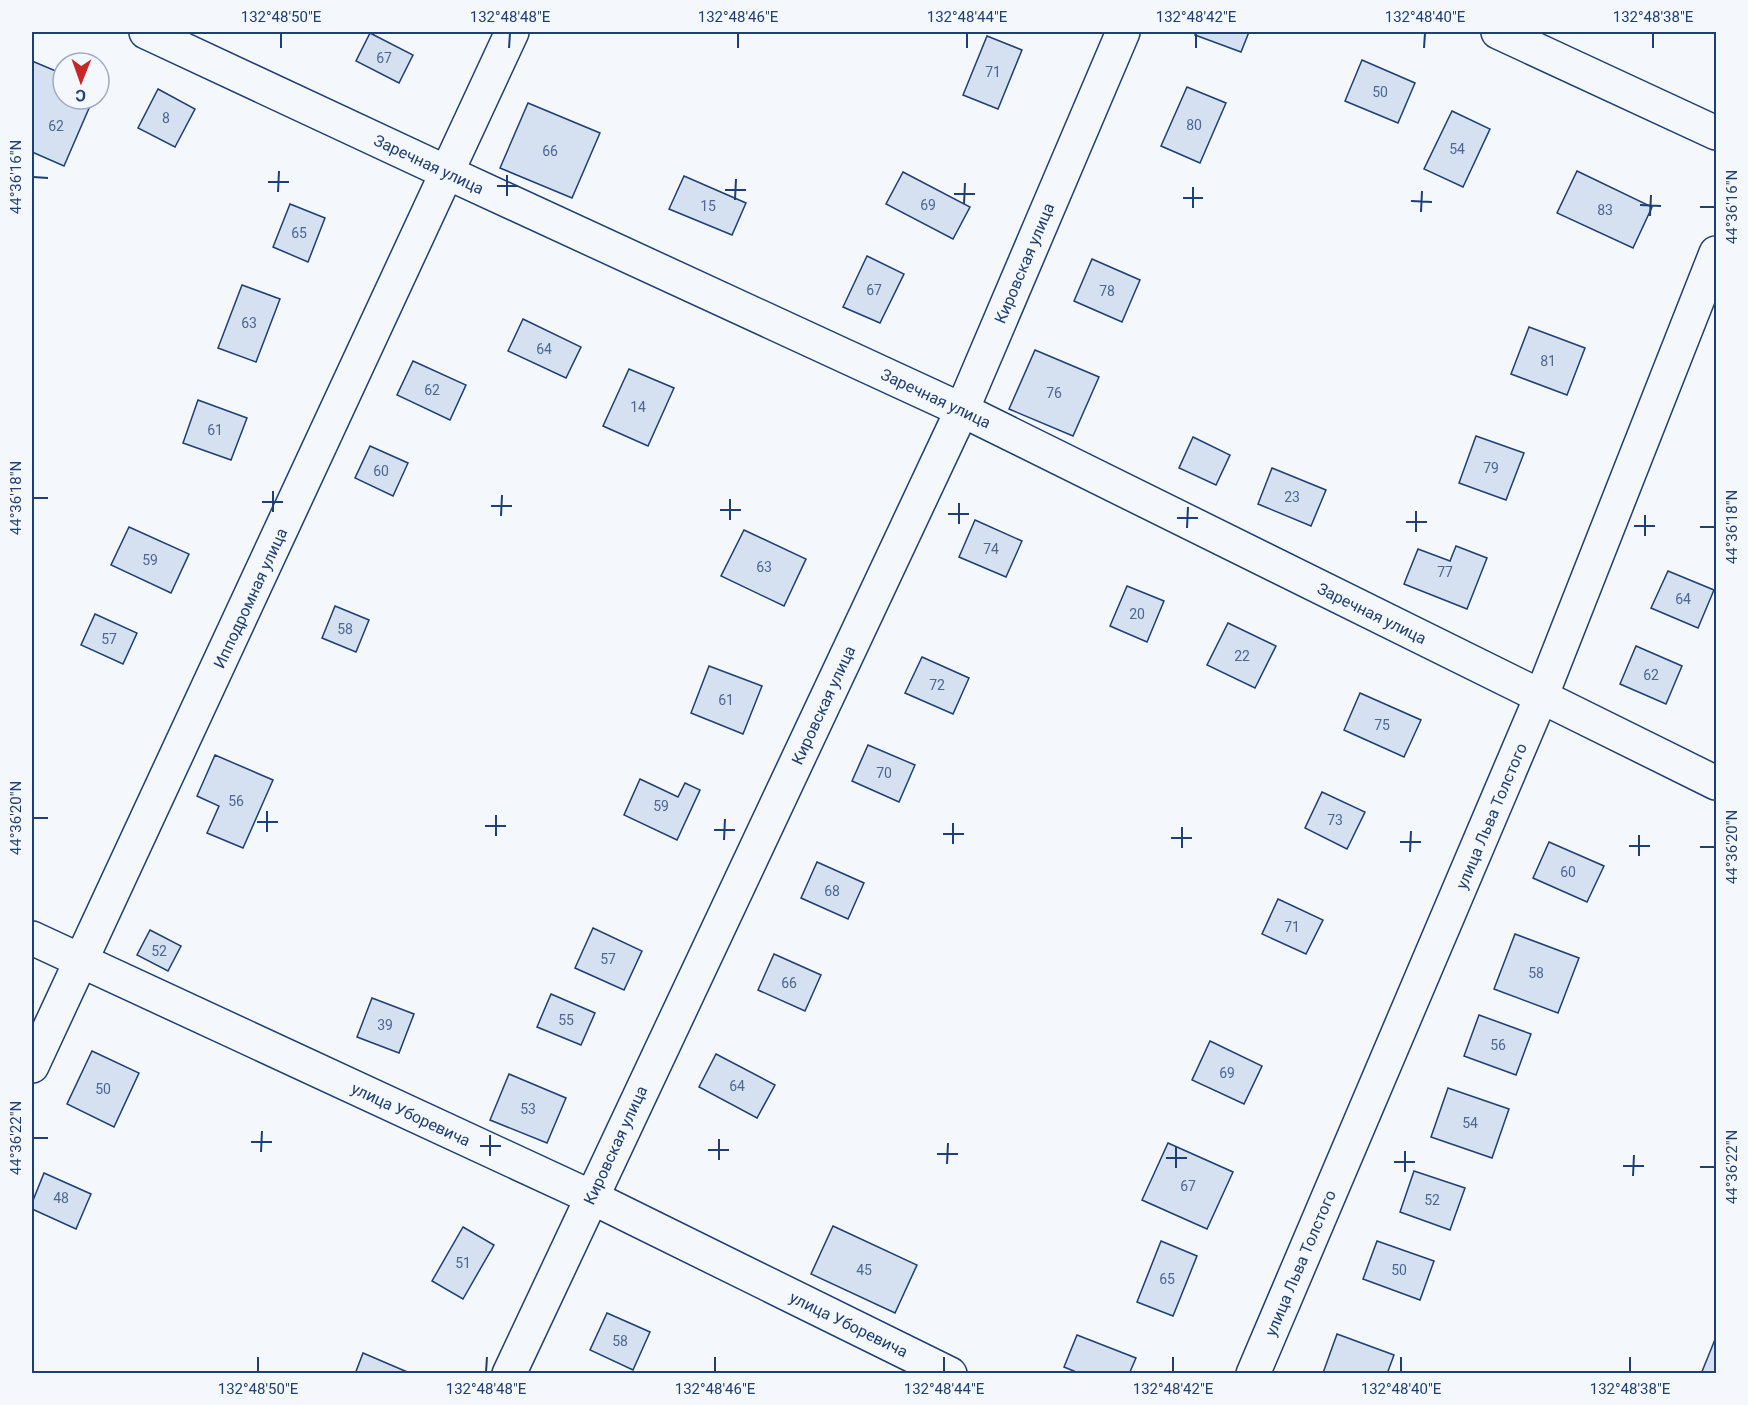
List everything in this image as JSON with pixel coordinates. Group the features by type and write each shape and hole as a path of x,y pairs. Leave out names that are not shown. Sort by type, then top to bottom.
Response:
{"street":[{"name":"Заречная улица","path":"146,32 962,410 1716,783"},
{"name":"Ипподромная улица","path":"32,1066 512,32"},
{"name":"Кировская улица","path":"509,1374 962,410 1123,32"},
{"path":"1498,32 1716,133"},
{"name":"улица Льва Толстого","path":"1253,1374 1541,697 1716,254"},
{"name":"улица Уборевича","path":"32,938 591,1197 950,1374"}],"building":[{"path":"1196,32 1249,32 1241,52 1195,35"},
{"path":"370,33 413,55 399,83 356,61"},
{"path":"987,36 1022,50 998,109 963,95"},
{"path":"1362,60 1415,83 1398,123 1345,101"},
{"path":"32,61 51,69 51,111 88,111 64,166 32,152"},
{"path":"1187,87 1226,103 1200,163 1161,146"},
{"path":"158,89 195,109 175,147 138,128"},
{"path":"528,103 600,133 572,198 500,168"},
{"path":"1452,111 1490,129 1463,187 1424,169"},
{"path":"1577,171 1652,207 1633,248 1557,213"},
{"path":"903,172 970,207 953,239 886,204"},
{"path":"684,176 746,203 732,235 669,209"},
{"path":"290,204 325,218 308,262 273,247"},
{"path":"867,256 904,274 880,323 843,307"},
{"path":"1092,259 1140,280 1122,322 1074,301"},
{"path":"242,285 280,299 256,362 218,348"},
{"path":"523,319 581,347 566,378 508,351"},
{"path":"1529,327 1585,348 1567,395 1511,374"},
{"path":"1035,350 1099,377 1073,436 1009,409"},
{"path":"413,361 466,385 450,420 397,395"},
{"path":"629,369 674,388 648,446 603,426"},
{"path":"198,400 247,418 231,460 183,443"},
{"path":"1476,436 1524,453 1506,500 1459,483"},
{"path":"1193,437 1230,455 1216,485 1179,468"},
{"path":"370,446 408,463 393,496 355,478"},
{"path":"1272,468 1326,490 1311,526 1258,504"},
{"path":"975,520 1022,541 1006,577 959,557"},
{"path":"129,527 189,554 171,593 111,565"},
{"path":"744,530 806,559 784,606 721,576"},
{"path":"1456,546 1487,558 1467,609 1404,584 1418,549 1450,561"},
{"path":"1668,571 1714,590 1698,628 1651,608"},
{"path":"1127,586 1164,601 1147,642 1110,626"},
{"path":"335,606 369,620 356,652 322,638"},
{"path":"95,614 137,633 123,664 81,645"},
{"path":"1228,623 1276,646 1255,688 1207,665"},
{"path":"1636,646 1682,666 1666,704 1620,684"},
{"path":"922,657 969,678 953,714 905,693"},
{"path":"709,666 762,686 743,734 691,713"},
{"path":"1360,693 1421,720 1404,757 1344,730"},
{"path":"868,745 915,765 899,802 852,781"},
{"path":"215,755 273,780 243,848 207,833 219,806 197,796"},
{"path":"640,779 678,797 685,783 700,790 677,840 624,815"},
{"path":"1322,792 1365,812 1347,849 1305,828"},
{"path":"1549,842 1604,866 1587,902 1533,878"},
{"path":"817,862 864,883 848,919 801,898"},
{"path":"1278,899 1323,920 1306,954 1262,934"},
{"path":"593,928 642,951 624,990 575,968"},
{"path":"150,930 181,946 168,971 137,955"},
{"path":"1515,934 1579,958 1558,1013 1494,989"},
{"path":"774,954 821,975 805,1011 758,990"},
{"path":"551,994 595,1013 581,1045 537,1027"},
{"path":"372,998 414,1014 399,1053 357,1037"},
{"path":"1479,1015 1531,1034 1516,1075 1464,1056"},
{"path":"1210,1041 1262,1066 1244,1104 1192,1080"},
{"path":"92,1051 139,1073 114,1127 67,1104"},
{"path":"716,1054 775,1085 757,1118 699,1087"},
{"path":"509,1074 566,1098 547,1143 490,1120"},
{"path":"1448,1088 1509,1109 1492,1158 1431,1137"},
{"path":"1168,1143 1233,1172 1207,1229 1142,1200"},
{"path":"1414,1171 1465,1188 1450,1230 1400,1212"},
{"path":"44,1173 91,1194 76,1229 32,1209 32,1203"},
{"path":"833,1226 917,1265 895,1313 811,1274"},
{"path":"463,1227 494,1245 463,1299 432,1281"},
{"path":"1161,1241 1197,1256 1173,1316 1137,1302"},
{"path":"1377,1241 1434,1261 1420,1300 1363,1279"},
{"path":"607,1313 650,1332 633,1370 590,1350"},
{"path":"1337,1334 1394,1355 1387,1374 1323,1373"},
{"path":"1077,1335 1136,1358 1129,1374 1081,1374 1064,1367"},
{"path":"1716,1337 1716,1374 1701,1374"},
{"path":"363,1353 412,1374 355,1374"}]}
